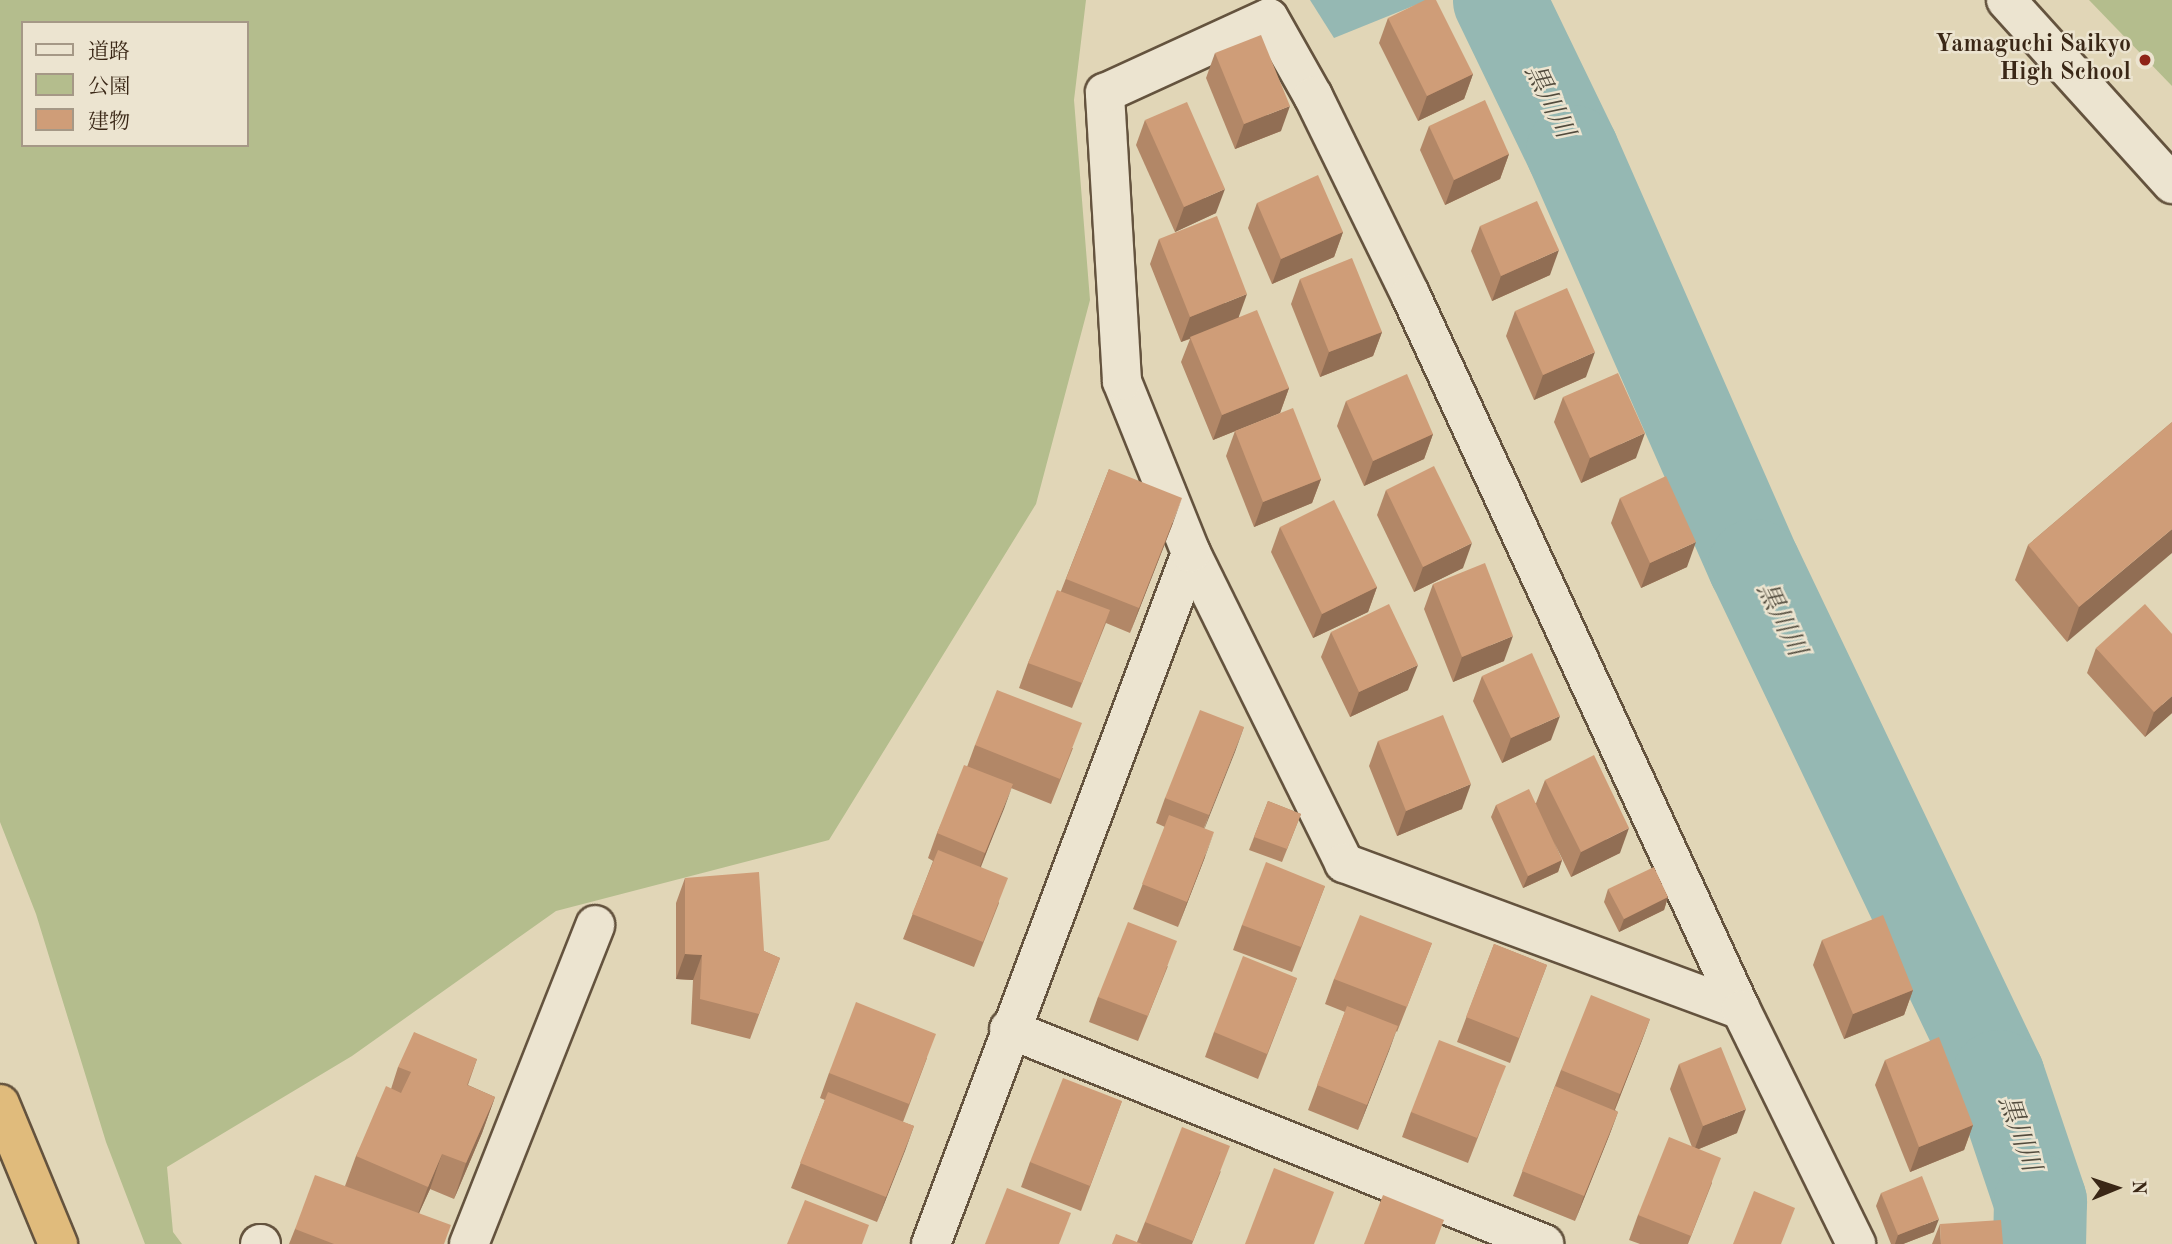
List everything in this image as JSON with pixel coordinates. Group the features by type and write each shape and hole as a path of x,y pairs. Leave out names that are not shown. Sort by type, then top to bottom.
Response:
{"highway":[{"path":"0,1104 58,1244"}],"street":[{"path":"2006,0 2172,184"},
{"path":"1741,1010 1344,863 1191,553 1122,382 1105,93 1269,18 1410,294 1741,1010 1856,1244"},
{"path":"930,1244 1191,553"},
{"path":"469,1244 595,925"},
{"path":"1009,1030 1544,1244"}],"green space":[{"path":"0,0 1086,0 1074,100 1090,300 1036,504 829,840 556,911 352,1056 167,1167 173,1232 182,1244 145,1244 106,1142 36,914 0,822"},
{"path":"2089,0 2172,0 2172,86"}],"water":[{"path":"1310,0 1428,0 1334,38"}],"building":[{"path":"1425,0 1436,0 1473,74 1427,96 1388,18"},
{"path":"1261,35 1290,106 1244,124 1215,53"},
{"path":"1485,100 1509,154 1454,180 1429,126"},
{"path":"1187,102 1225,189 1184,207 1145,120"},
{"path":"1318,175 1343,232 1281,259 1257,203"},
{"path":"1537,201 1559,250 1501,276 1480,226"},
{"path":"1217,216 1247,294 1190,317 1159,239"},
{"path":"1352,258 1382,332 1329,352 1300,279"},
{"path":"1567,288 1595,352 1543,375 1515,311"},
{"path":"1257,310 1289,388 1222,415 1190,337"},
{"path":"1618,373 1645,433 1590,458 1563,397"},
{"path":"1407,374 1433,434 1373,461 1346,401"},
{"path":"1293,408 1321,479 1263,502 1235,431"},
{"path":"2172,422 2172,529 2079,607 2028,545"},
{"path":"1434,466 1472,543 1423,567 1386,490"},
{"path":"1109,469 1182,498 1139,608 1066,579"},
{"path":"1666,476 1696,542 1650,563 1620,498"},
{"path":"1334,500 1377,587 1322,614 1280,527"},
{"path":"1485,563 1513,636 1462,657 1433,584"},
{"path":"1057,590 1110,610 1082,683 1028,663"},
{"path":"1389,604 1418,665 1359,692 1331,632"},
{"path":"2145,604 2172,634 2172,696 2154,712 2096,648"},
{"path":"1532,653 1560,716 1511,738 1482,676"},
{"path":"997,690 1082,723 1060,779 975,745"},
{"path":"1200,710 1244,727 1209,815 1165,798"},
{"path":"1443,715 1471,784 1406,811 1378,741"},
{"path":"1594,755 1629,828 1581,852 1545,780"},
{"path":"964,765 1013,784 985,853 937,833"},
{"path":"1529,789 1562,860 1528,876 1496,805"},
{"path":"1268,801 1301,814 1287,849 1254,837"},
{"path":"1169,815 1214,832 1187,902 1142,884"},
{"path":"938,850 1008,878 983,942 912,914"},
{"path":"1266,862 1325,886 1301,947 1242,925"},
{"path":"1654,867 1668,897 1624,919 1608,889"},
{"path":"759,872 764,951 780,958 759,1014 700,999 702,955 685,954 685,878"},
{"path":"1360,915 1432,943 1407,1007 1334,979"},
{"path":"1883,915 1913,990 1853,1014 1822,940"},
{"path":"1128,922 1177,941 1148,1016 1098,997"},
{"path":"1494,944 1547,965 1519,1038 1466,1017"},
{"path":"1243,956 1297,978 1267,1054 1214,1032"},
{"path":"1591,995 1650,1019 1620,1094 1561,1070"},
{"path":"856,1002 936,1034 909,1104 829,1073"},
{"path":"1347,1006 1398,1026 1367,1105 1317,1085"},
{"path":"414,1032 477,1059 467,1085 495,1097 466,1163 442,1154 428,1187 356,1156 386,1086 401,1093 411,1072 398,1067"},
{"path":"1939,1037 1973,1125 1919,1147 1885,1060"},
{"path":"1439,1040 1506,1066 1477,1138 1411,1112"},
{"path":"1721,1047 1746,1109 1703,1126 1679,1064"},
{"path":"1063,1078 1122,1101 1090,1186 1030,1162"},
{"path":"1555,1086 1618,1112 1584,1196 1522,1171"},
{"path":"828,1092 914,1126 886,1197 800,1163"},
{"path":"1182,1127 1230,1146 1193,1241 1145,1222"},
{"path":"1669,1137 1721,1158 1691,1236 1638,1215"},
{"path":"1274,1168 1334,1192 1314,1244 1245,1244"},
{"path":"315,1175 451,1225 444,1244 334,1244 295,1229"},
{"path":"1922,1176 1939,1219 1898,1235 1881,1193"},
{"path":"1007,1188 1071,1213 1059,1244 985,1244"},
{"path":"1754,1191 1795,1208 1781,1244 1733,1244"},
{"path":"1383,1195 1444,1220 1435,1244 1364,1244"},
{"path":"805,1200 869,1225 862,1244 787,1244"},
{"path":"2001,1220 2003,1244 1941,1244 1940,1224"},
{"path":"1116,1234 1142,1244 1112,1244"}],"waterway":[{"name":"黒川川","path":"1499,0 1572,151 1754,565 1998,1076 2040,1201 2039,1244"}],"place":[{"name":"Yamaguchi Saikyo High School","path":"2145,60"}]}
